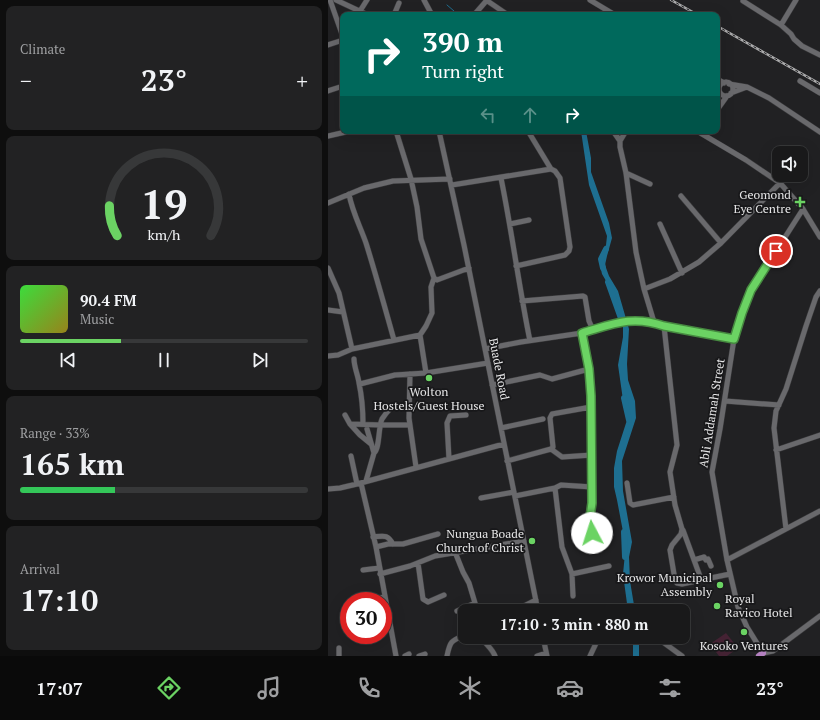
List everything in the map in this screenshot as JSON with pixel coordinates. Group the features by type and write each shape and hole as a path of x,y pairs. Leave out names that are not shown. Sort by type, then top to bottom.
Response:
{"street":[{"path":"330,0 340,28"},
{"path":"336,0 360,11 367,0"},
{"path":"424,0 430,12"},
{"path":"476,12 486,0 504,12"},
{"path":"590,0 610,12"},
{"path":"781,25 796,0"},
{"path":"743,1 781,25 791,34 796,42 820,55"},
{"path":"395,12 399,3"},
{"path":"328,45 340,41"},
{"path":"720,80 747,87 769,98 820,132"},
{"path":"800,81 820,93"},
{"path":"720,85 727,83"},
{"path":"720,105 732,88 727,83"},
{"path":"328,91 340,87"},
{"path":"720,92 723,96 747,87"},
{"path":"328,136 340,133"},
{"path":"397,134 411,179 421,239 434,278 431,287 432,313 420,335 426,372"},
{"name":"Buade Road","path":"440,134 452,186 537,604"},
{"path":"516,266 565,255 569,251 570,246 560,178 555,171 551,169 530,134"},
{"path":"615,134 620,141"},
{"path":"624,134 620,141 620,147 626,173 636,252 644,289 654,322"},
{"path":"706,134 780,183 803,209 820,237"},
{"path":"452,186 551,169"},
{"path":"626,173 650,184"},
{"path":"501,178 530,341"},
{"path":"328,203 364,188 393,181 411,179 450,179"},
{"path":"644,289 670,279 699,262 721,244 780,183"},
{"path":"349,194 351,204 375,271 394,340"},
{"path":"681,196 721,244"},
{"name":"Abli Addamah Street","path":"761,654 738,607 727,560 712,472 725,401 734,339 742,313 751,290 803,209"},
{"path":"510,224 530,220"},
{"path":"660,224 682,273"},
{"path":"328,268 339,294 352,349"},
{"path":"434,278 437,280 468,268"},
{"path":"786,529 774,428 776,411 786,388 816,297 820,291"},
{"path":"522,301 583,296 585,297 589,321 593,330"},
{"path":"328,310 343,312"},
{"path":"485,349 582,333 629,320 654,322 664,326 734,339"},
{"path":"664,326 677,445 670,472 674,497 682,529 701,579"},
{"path":"582,333 589,369 591,407 592,503 590,517 592,533"},
{"path":"328,356 338,355 352,349 420,335"},
{"path":"354,359 354,365 360,384 363,424"},
{"path":"360,384 396,375 488,363"},
{"path":"492,385 540,375 552,379 589,369"},
{"path":"410,374 410,425 416,467"},
{"path":"725,401 779,405"},
{"path":"551,449 553,447 551,416 554,414 591,407"},
{"path":"361,483 374,453 377,450 382,420 390,410"},
{"path":"346,415 350,424 360,435 372,444"},
{"path":"449,458 448,419 453,415 466,415"},
{"path":"501,428 543,419"},
{"path":"350,424 380,426 410,425"},
{"path":"367,429 374,453"},
{"path":"776,450 820,435"},
{"path":"328,489 361,483 504,444"},
{"path":"507,461 551,449 562,456 592,455"},
{"path":"351,456 361,483 376,547 383,592"},
{"path":"627,483 630,503 633,505 674,497"},
{"path":"481,498 555,488 561,485 592,487"},
{"path":"555,488 562,546 572,574 573,596"},
{"path":"727,560 820,511"},
{"path":"682,529 681,534 672,544 670,550 675,580 677,583 682,584 730,574"},
{"path":"376,547 403,544 438,534"},
{"path":"373,537 383,536 389,538 393,544"},
{"path":"380,574 410,566 434,556 524,541"},
{"path":"456,552 463,572 469,583 475,603 457,611"},
{"path":"694,560 704,557 706,560 708,559 711,566"},
{"path":"418,563 423,599 428,602 444,594"},
{"path":"572,574 609,566"},
{"path":"363,570 379,568"},
{"path":"528,604 536,600"},
{"path":"761,654 774,653 820,616"},
{"path":"392,636 396,656"},
{"path":"447,656 450,643 458,638"},
{"path":"486,644 493,650 495,656"},
{"path":"537,656 547,654 545,644"},
{"path":"590,656 596,644"},
{"path":"666,644 682,656"},
{"path":"339,648 339,656"},
{"path":"419,656 425,654"}],"shaded area":[{"path":"726,633 738,648 727,656 719,656 710,644"}],"water":[{"path":"581,134 587,134 591,158 591,172 609,223 612,238 605,265 609,276 618,291 629,329 627,364 628,380 635,401 636,418 622,461 623,491 632,542 629,557 630,581 634,604 627,604 623,574 626,543 614,487 614,468 617,451 627,420 628,410 623,400 618,365 623,337 623,327 616,298 602,274 600,265 607,236 589,185"},
{"path":"633,644 639,644 639,656 633,656"}],"waterway":[{"path":"447,5 454,11"},
{"path":"603,268 601,259 606,249"},
{"path":"608,282 623,324"},
{"path":"624,398 629,420"},
{"path":"624,532 625,557"}],"railway":[{"path":"671,0 693,12"},
{"path":"720,28 820,84"}],"place":[{"name":"Geomond Eye Centre","path":"800,202"},
{"name":"Wolton Hostels/Guest House","path":"429,378"},
{"name":"Nungua Boade Church of Christ","path":"532,541"},
{"name":"Krowor Municipal Assembly","path":"720,585"},
{"name":"Royal Ravico Hotel","path":"717,606"},
{"name":"Kosoko Ventures","path":"744,632"}],"route":[{"path":"592,533 590,517 592,508 591,396 589,369 582,333 629,320 654,322 664,326 734,339 751,290 776,251"}]}
